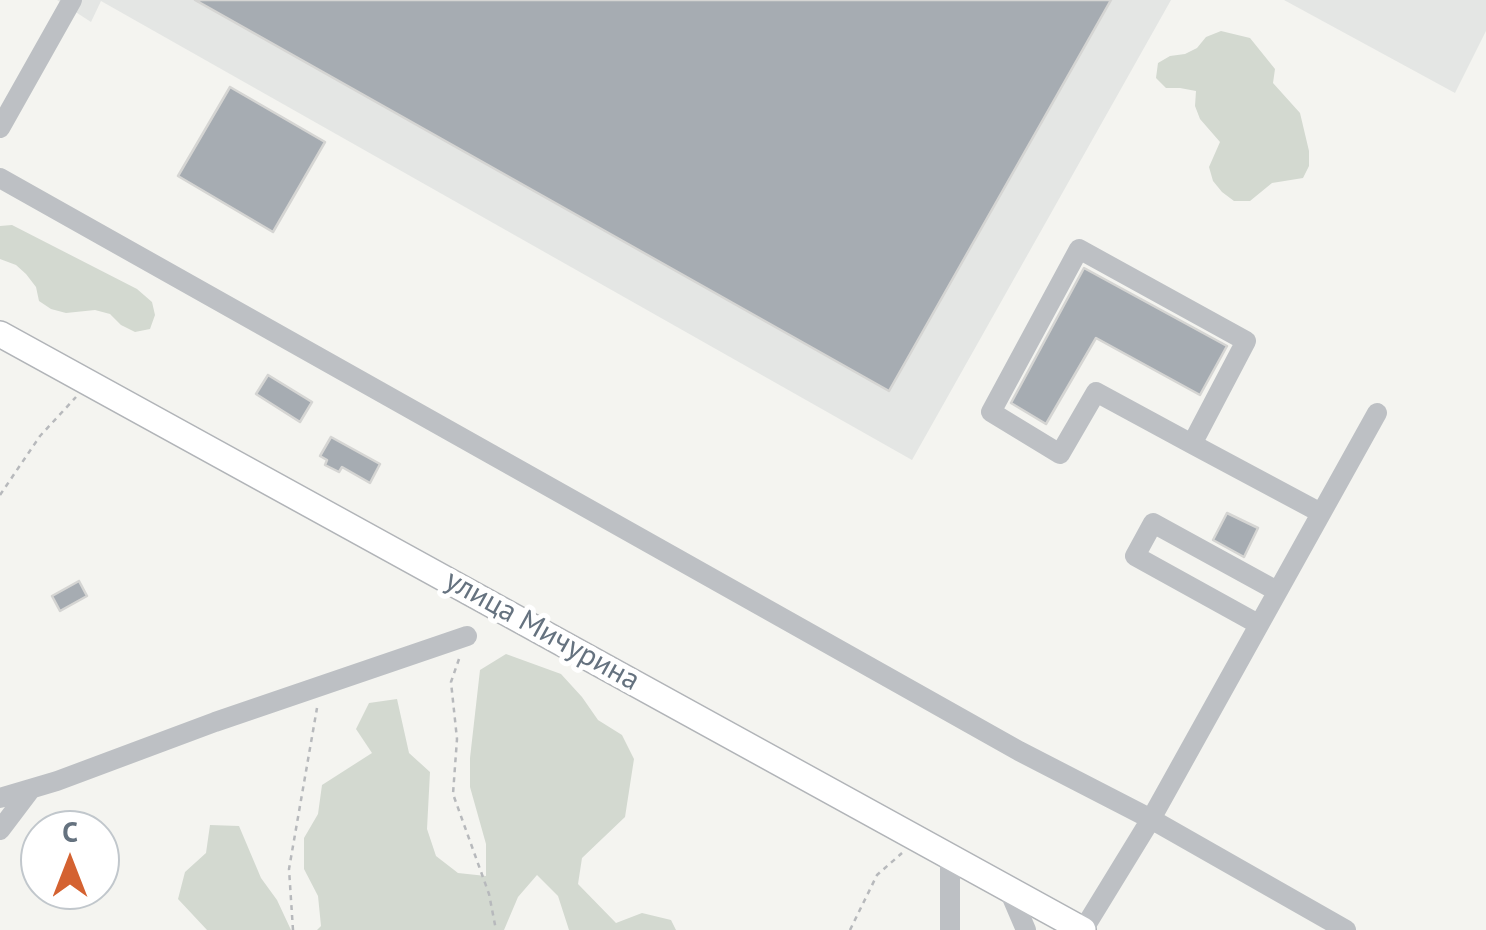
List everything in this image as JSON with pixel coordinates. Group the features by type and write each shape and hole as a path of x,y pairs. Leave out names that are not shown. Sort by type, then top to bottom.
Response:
{"main road":[{"name":"улица Мичурина","path":"0,334 1083,930"}],"lane":[{"path":"0,128 72,0"},
{"path":"0,178 1019,751 1151,819 1346,930"},
{"path":"1192,444 1246,342 1079,249 991,412 1060,454 1096,392 1192,444 1321,512"},
{"path":"1083,930 1151,819 1377,413"},
{"path":"1258,624 1135,556 1152,523 1277,590"},
{"path":"0,798 57,782 215,722 467,636"},
{"path":"0,830 31,789"},
{"path":"950,856 950,930"},
{"path":"1008,888 1026,930"}],"path":[{"path":"0,494 40,436 89,383"},
{"path":"467,636 451,682 456,739 453,794 490,894 496,930"},
{"path":"293,930 290,870 314,712 329,684"},
{"path":"850,930 876,875 918,838"}],"shaded area":[{"path":"57,0 1171,0 912,460 101,1 91,22"},
{"path":"1284,0 1486,0 1486,31 1455,93"},
{"path":"1221,31 1250,38 1275,69 1273,83 1300,113 1309,151 1309,166 1303,178 1272,183 1250,201 1234,201 1213,181 1209,167 1220,142 1200,119 1195,106 1196,91 1166,88 1156,78 1158,63 1197,48 1206,37"},
{"path":"12,225 137,289 152,302 155,315 150,329 135,332 110,314 95,310 66,313 39,301 36,287 26,274 0,259 0,226"},
{"path":"506,654 561,674 598,720 622,735 634,759 625,817 582,858 578,884 616,923 642,913 671,920 676,930 569,930 558,896 537,875 518,897 504,930 317,930 321,926 318,896 304,869 304,838 318,814 322,785 372,753 356,729 369,703 397,699 409,753 430,772 427,829 436,856 458,873 486,876 486,844 470,787 470,758 480,670"},
{"path":"210,825 239,826 261,878 291,930 207,930 178,899 185,872 206,853"}],"building":[{"path":"195,0 1111,0 889,391"},
{"path":"230,87 325,142 273,232 178,176"},
{"path":"1084,268 1227,346 1200,395 1096,338 1046,424 1011,403"},
{"path":"268,375 312,402 300,422 256,394"},
{"path":"331,437 380,464 370,483 342,467 339,472 325,465 327,460 320,456"},
{"path":"1227,513 1258,528 1244,557 1213,540"},
{"path":"79,581 87,596 60,611 52,596"}]}
